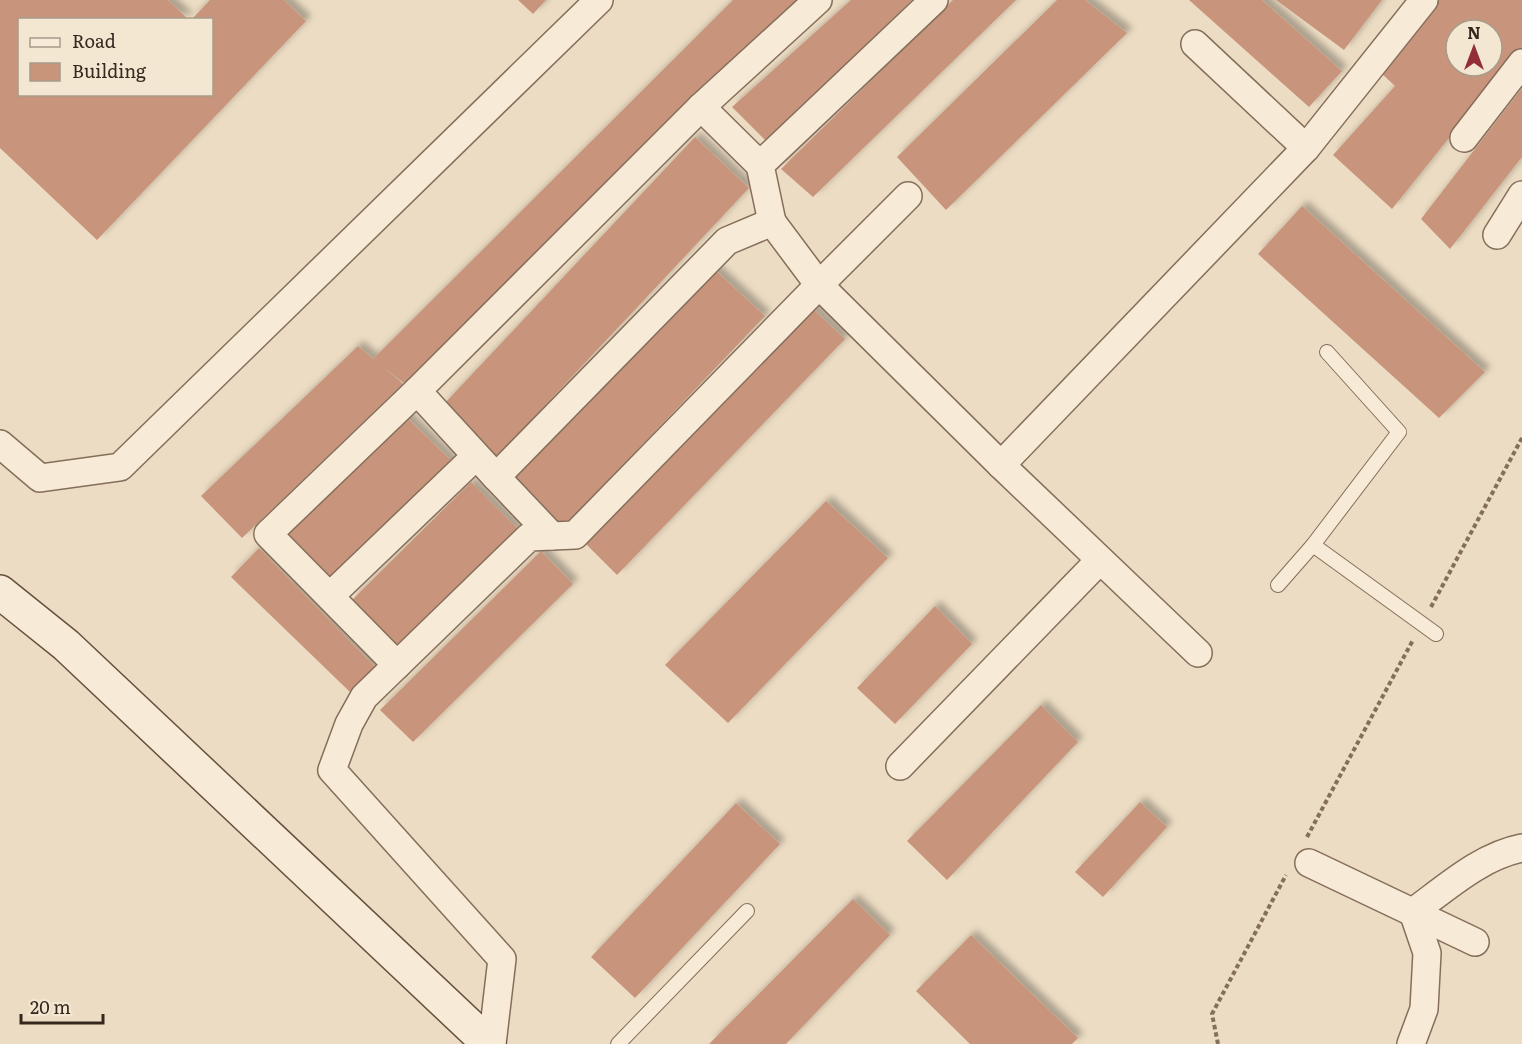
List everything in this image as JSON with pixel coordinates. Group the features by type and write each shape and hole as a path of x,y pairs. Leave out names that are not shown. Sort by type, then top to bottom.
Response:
{"main road":[{"path":"0,592 66,645 491,1044"}],"street":[{"path":"0,444 40,478 120,467 599,0"},
{"path":"398,665 268,534 417,391 701,107 818,0"},
{"path":"760,165 934,0"},
{"path":"1001,465 1306,148 1424,0"},
{"path":"1195,44 1306,148"},
{"path":"1464,138 1522,63"},
{"path":"701,107 760,165 772,222 819,285 1001,465 1198,653"},
{"path":"1497,235 1522,195"},
{"path":"491,1044 502,958 332,770 349,724 364,697 529,537 575,535 908,196"},
{"path":"496,477 727,241 772,222"},
{"path":"417,391 552,536"},
{"path":"330,596 476,456"},
{"path":"900,766 1100,560"},
{"path":"1413,912 1465,874 1509,850 1522,848"},
{"path":"1301,858 1475,942"},
{"path":"1412,1044 1425,1009 1427,952 1413,912"}],"lane":[{"path":"1278,585 1313,545 1399,432 1327,352"},
{"path":"1313,545 1436,634"},
{"path":"618,1044 747,911"}],"path":[{"path":"1218,1044 1212,1014 1301,858 1422,624 1522,438"}],"building":[{"path":"0,0 168,0 187,18 18,18 18,96 213,96 213,18 193,18 210,0 284,0 306,21 97,240 0,148"},
{"path":"518,0 546,0 533,14"},
{"path":"733,0 803,0 408,386 383,367 403,384 242,538 201,496 358,346 373,359"},
{"path":"851,0 912,0 766,141 732,107"},
{"path":"953,0 1016,0 813,197 781,169"},
{"path":"1057,0 1085,0 1127,33 946,210 897,157"},
{"path":"1189,0 1262,0 1342,71 1309,107"},
{"path":"1276,0 1382,0 1344,50"},
{"path":"1437,0 1522,0 1522,47 1504,69 1504,18 1444,18 1444,78 1497,78 1392,209 1333,155 1395,86 1380,72"},
{"path":"1522,88 1522,157 1450,249 1421,219"},
{"path":"695,137 749,188 493,461 443,405"},
{"path":"1302,206 1485,372 1439,418 1258,254"},
{"path":"714,269 765,316 563,528 512,480"},
{"path":"811,307 845,339 617,575 584,542"},
{"path":"404,415 455,464 331,585 283,534"},
{"path":"471,482 519,530 399,648 352,600"},
{"path":"826,501 888,558 728,723 665,665"},
{"path":"259,548 376,668 351,693 231,577"},
{"path":"541,551 573,584 413,742 380,710"},
{"path":"935,606 972,644 895,724 857,688"},
{"path":"1041,705 1078,742 947,880 907,841"},
{"path":"1140,802 1167,827 1103,897 1075,872"},
{"path":"736,803 780,844 635,998 591,957"},
{"path":"853,899 890,935 786,1044 709,1044"},
{"path":"971,935 1078,1038 1072,1044 970,1044 916,991"}]}
